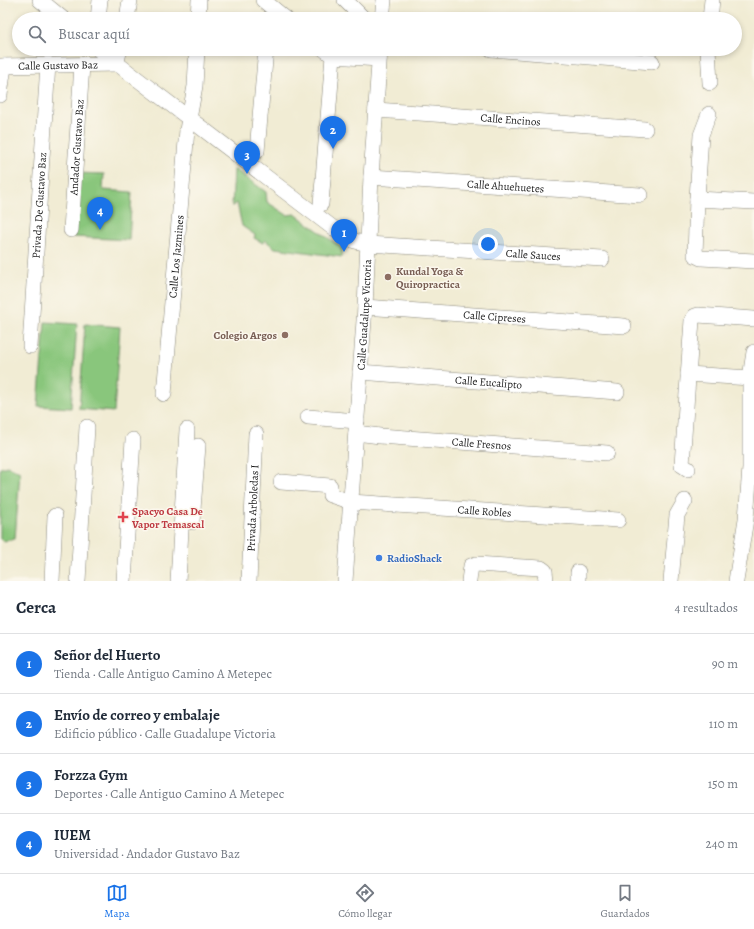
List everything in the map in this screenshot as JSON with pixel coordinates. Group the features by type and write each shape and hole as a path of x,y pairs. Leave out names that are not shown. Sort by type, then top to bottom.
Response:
{"street":[{"path":"40,0 59,10"},
{"path":"99,12 100,0"},
{"path":"128,12 130,0"},
{"path":"198,12 199,0"},
{"path":"345,0 357,12"},
{"path":"383,12 384,0"},
{"path":"711,12 712,0"},
{"name":"Calle Sauces","path":"106,56 341,234 355,241 368,244 602,260"},
{"path":"116,64 118,56"},
{"name":"Calle Los Jazmines","path":"164,394 189,118 195,86 197,56"},
{"path":"257,151 265,56"},
{"path":"321,204 329,56"},
{"name":"Calle Guadalupe Victoria","path":"345,581 365,307 371,177 380,56"},
{"path":"577,56 652,62"},
{"path":"708,56 710,84"},
{"name":"Privada De Gustavo Baz","path":"30,346 48,64"},
{"name":"Calle Gustavo Baz","path":"2,66 116,64"},
{"name":"Andador Gustavo Baz","path":"71,230 82,65"},
{"path":"0,95 2,66"},
{"name":"Calle Encinos","path":"376,110 645,129"},
{"path":"709,114 701,135 695,255 701,258 754,261"},
{"name":"Calle Ahuehuetes","path":"371,177 640,195"},
{"path":"697,198 754,202"},
{"name":"Calle Cipreses","path":"365,307 624,326"},
{"path":"688,469 682,465 692,320 698,315 754,318"},
{"path":"736,581 750,506 752,469 750,378 754,352"},
{"name":"Calle Eucalipto","path":"360,372 617,392"},
{"path":"688,374 750,378"},
{"name":"Calle Fresnos","path":"308,417 357,427 380,436 606,453"},
{"path":"78,581 87,427"},
{"path":"178,581 187,430"},
{"name":"Privada Arboledas I","path":"249,581 256,434"},
{"path":"124,581 133,440"},
{"path":"187,581 198,446"},
{"name":"Calle Robles","path":"281,482 330,486 330,495 351,502 618,520"},
{"path":"671,581 677,515 685,502"},
{"path":"52,581 55,516"},
{"path":"469,581 471,566 476,564 541,568 545,571 546,581"}],"green space":[{"path":"234,169 266,192 267,202 287,215 295,214 342,248 342,257 275,248 265,240 263,243 254,238 255,235 242,226 237,203 232,206"},
{"path":"76,173 104,174 103,190 132,192 129,240 73,237"},
{"path":"45,322 77,324 71,408 38,406"},
{"path":"85,324 120,327 114,412 79,409"},
{"path":"7,466 20,472 15,539 3,541 0,539 0,468"}],"place":[{"name":"Envío de correo y embalaje","path":"333,149"},
{"name":"Forzza Gym","path":"247,174"},
{"name":"IUEM","path":"100,230"},
{"name":"Señor del Huerto","path":"344,252"},
{"name":"Kundal Yoga & Quiropractica","path":"388,277"},
{"name":"Colegio Argos","path":"285,335"},
{"name":"Spacyo Casa De Vapor Temascal","path":"123,517"},
{"name":"RadioShack","path":"379,558"}]}
